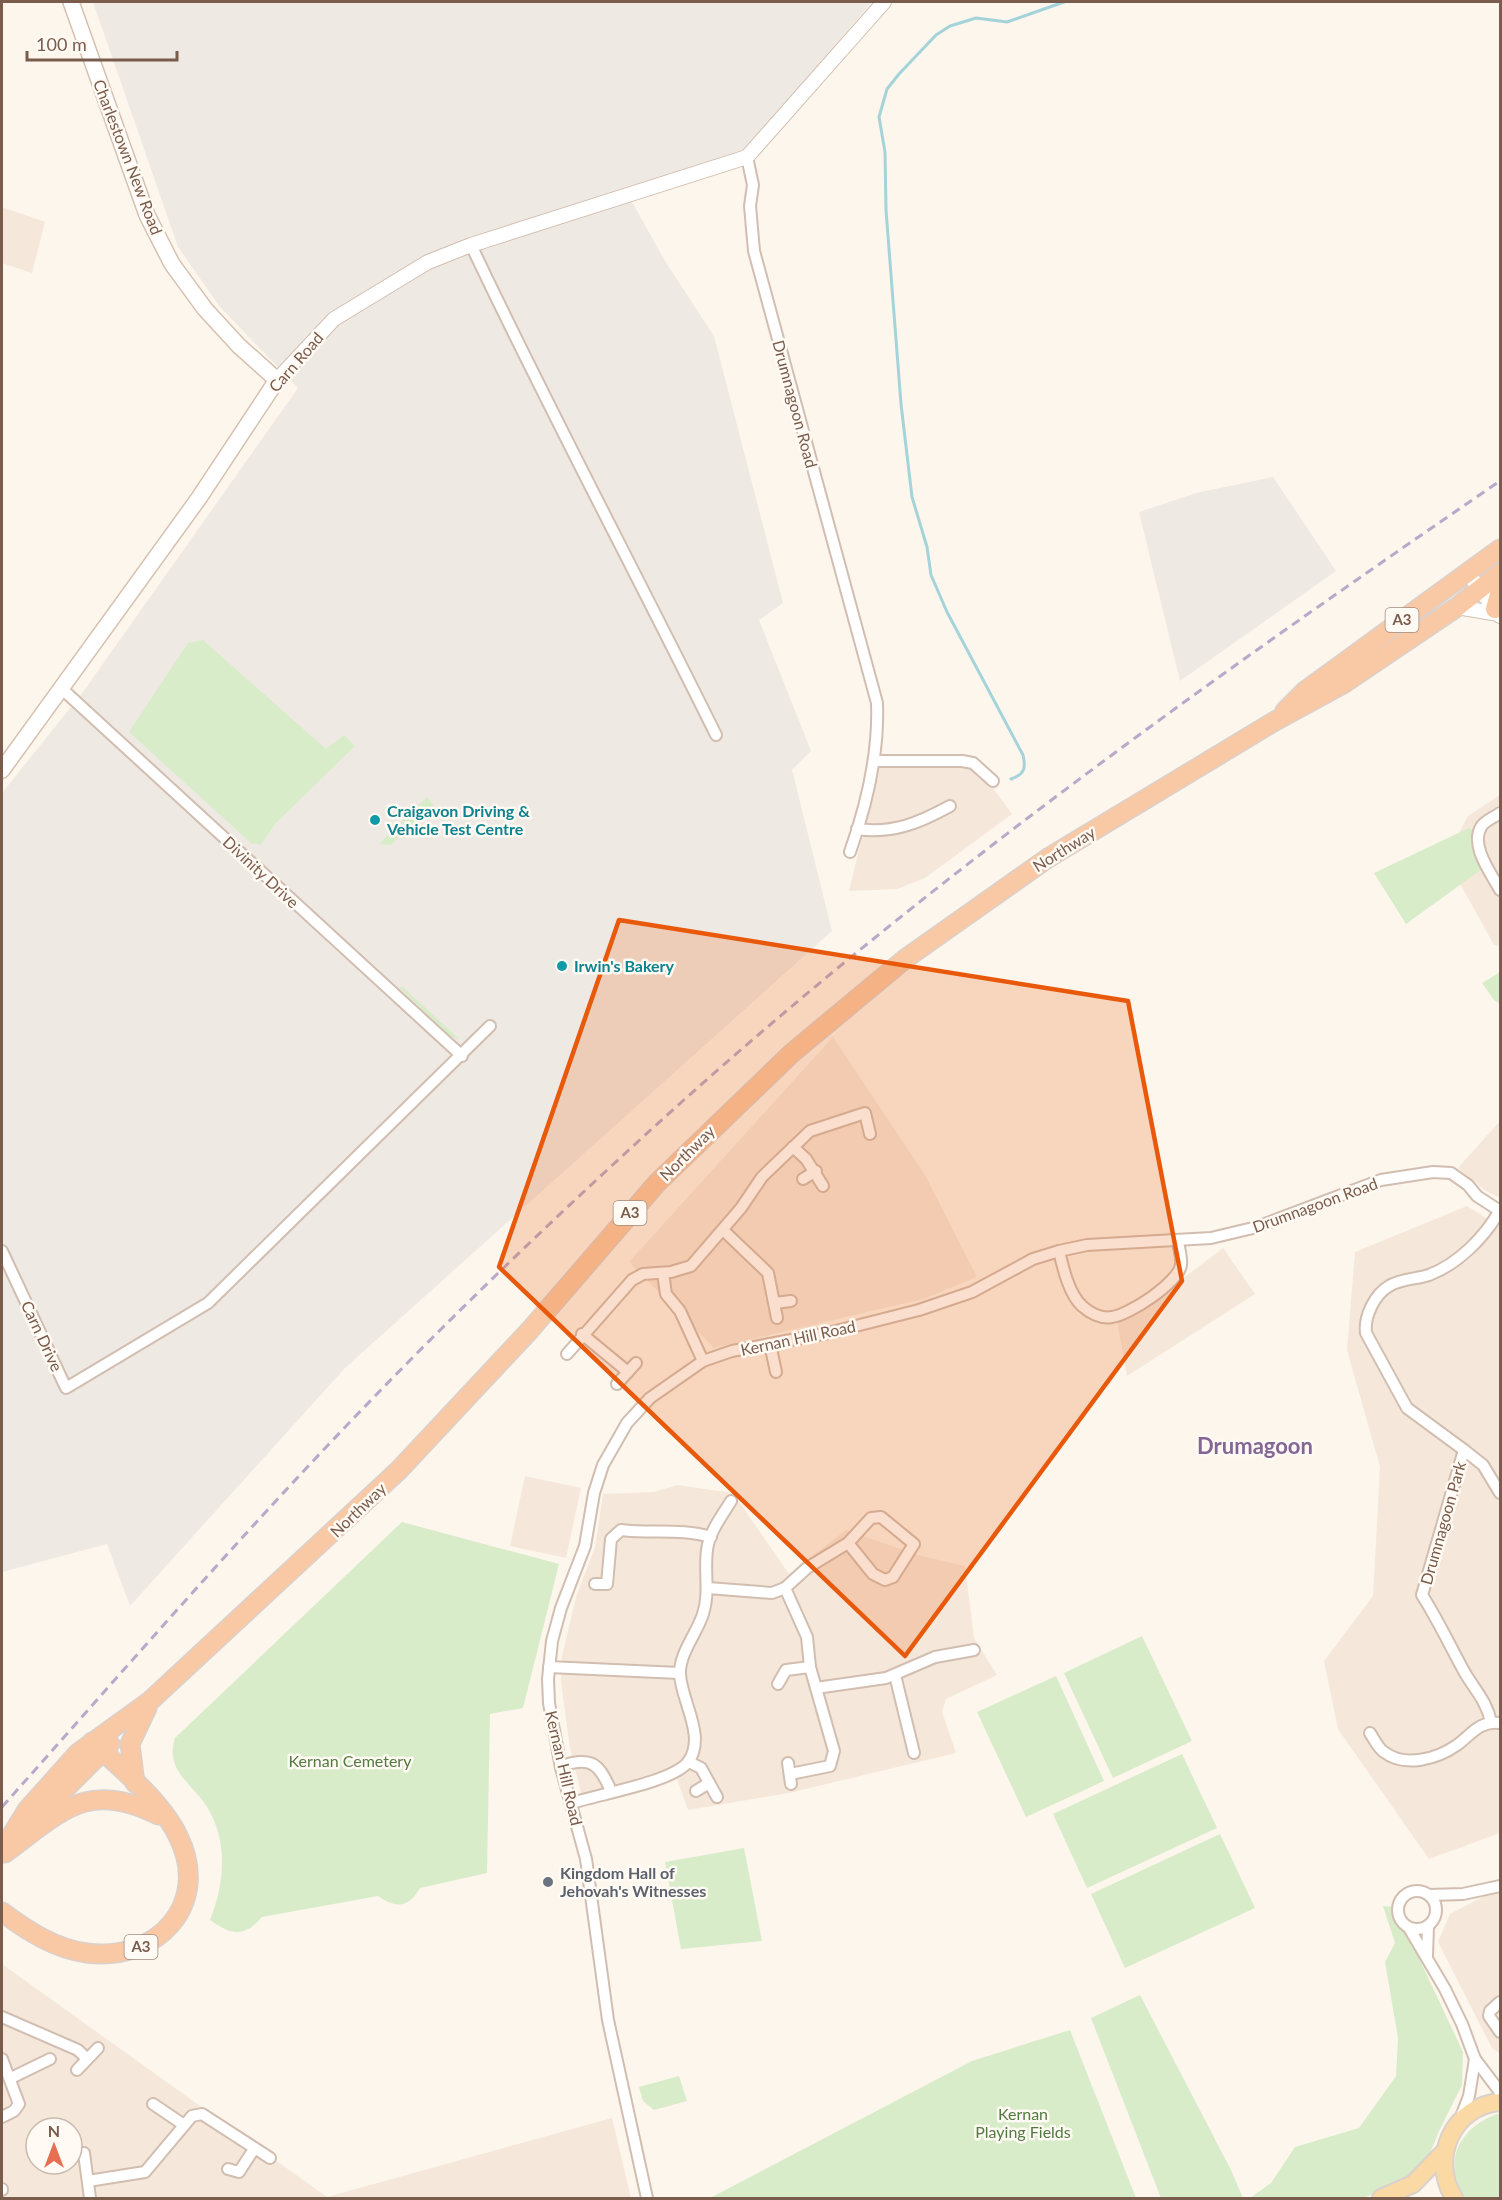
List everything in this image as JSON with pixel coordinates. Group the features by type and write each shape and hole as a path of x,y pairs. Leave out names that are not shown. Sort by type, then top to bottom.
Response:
{"highway":[{"name":"Northway","path":"2,1853 97,1747 111,1743 121,1724 150,1701 399,1470 530,1330 657,1183 792,1053 905,959 967,913 1071,843 1275,721 1343,684 1457,607 1473,580 1500,549"},
{"name":"Northway","path":"1275,721 1305,691 1473,580 1500,573"},
{"path":"1498,613 1500,591"},
{"path":"135,1783 130,1744 150,1701"},
{"path":"2,1853 14,1831 97,1747"},
{"name":"A3","path":"2,1912 26,1930 57,1944 86,1953 114,1954 136,1950 154,1941 168,1928 188,1891 188,1871 184,1850 168,1820 135,1783 97,1747"},
{"path":"2,1853 65,1808 81,1802 118,1799 137,1804 168,1820"}],"main road":[{"name":"Charlestown New Road","path":"71,2 147,216 172,264 205,309 239,346 277,380"},
{"name":"Carn Road","path":"2,770 199,498 277,380"},
{"path":"1381,2199 1413,2184 1444,2151 1459,2122 1481,2106 1500,2102"},
{"path":"1444,2151 1446,2182 1455,2199"}],"street":[{"path":"747,157 884,2"},
{"name":"Carn Road","path":"277,380 334,319 428,262 471,245 747,157"},
{"name":"Drumnagoon Road","path":"747,157 753,185 750,206 754,251 837,561 872,682 878,720 874,761 850,852"},
{"path":"471,245 532,374 611,524 716,735"},
{"path":"1473,580 1498,613"},
{"path":"1457,607 1498,613"},
{"name":"Divinity Drive","path":"61,688 462,1056"},
{"path":"874,761 962,760 973,763 993,781"},
{"path":"857,829 891,830 918,824 950,806"},
{"path":"1500,813 1482,825 1478,836 1480,851 1500,890"},
{"path":"462,1056 490,1026"},
{"name":"Carn Drive","path":"2,1251 66,1388 208,1303 462,1056"},
{"path":"567,1353 632,1280 643,1274 663,1273 691,1266 723,1230 762,1177 810,1131 865,1113 870,1134"},
{"path":"793,1147 816,1171 823,1186"},
{"path":"803,1179 816,1171"},
{"name":"Drumnagoon Road","path":"1151,1243 1211,1238 1257,1227 1381,1180 1433,1172 1451,1173 1500,1211"},
{"name":"Drumnagoon Park","path":"1500,1211 1489,1228 1462,1255 1430,1275 1388,1286 1368,1309 1365,1321 1366,1334 1407,1408 1483,1465 1500,1493"},
{"path":"723,1230 768,1273 777,1318"},
{"path":"1059,1251 1070,1286 1081,1305 1097,1316 1111,1318 1128,1312 1175,1276 1181,1265 1178,1242"},
{"name":"Kernan Hill Road","path":"647,2199 610,2028 586,1859 561,1766 549,1703 552,1641 561,1608 585,1546 594,1492 603,1466 627,1423 650,1398 703,1360 890,1318 972,1292 1025,1263 1059,1251 1086,1245 1151,1243"},
{"path":"663,1273 666,1294 680,1311 703,1360"},
{"path":"775,1303 791,1301"},
{"path":"582,1334 628,1372"},
{"path":"770,1344 776,1372"},
{"path":"617,1384 636,1363"},
{"name":"Drumnagoon Park","path":"1370,1733 1382,1751 1396,1760 1415,1760 1438,1756 1458,1744 1478,1725 1496,1722 1466,1673 1441,1624 1422,1595 1464,1450"},
{"path":"572,1803 675,1774 689,1762 696,1743 680,1673 682,1660 704,1613 708,1588 707,1550 711,1537 731,1501"},
{"path":"708,1588 772,1593 784,1588 807,1569 848,1543 871,1518 881,1517 914,1544 893,1576 885,1580 873,1574 848,1543"},
{"path":"596,1584 607,1584 611,1539 621,1530 658,1533 689,1530 711,1537"},
{"path":"784,1588 807,1637 810,1667 834,1750 832,1764 790,1774"},
{"path":"816,1688 895,1675 935,1657 974,1650"},
{"path":"549,1666 680,1673"},
{"path":"778,1686 786,1670 810,1667"},
{"path":"895,1675 917,1739 914,1753"},
{"path":"561,1766 579,1760 588,1761 605,1776 611,1791"},
{"path":"689,1762 701,1768 717,1797"},
{"path":"696,1791 709,1784"},
{"path":"1500,1886 1463,1894 1429,1895 1416,1891 1404,1895 1398,1906 1400,1919 1409,1928 1427,1957 1462,2024 1475,2059 1500,2092"},
{"path":"1436,1908 1463,1894"},
{"path":"1427,1957 1428,1926 1434,1918 1436,1908 1429,1895"},
{"path":"1409,1928 1415,1930 1428,1926"},
{"path":"1500,2002 1490,2011 1489,2016 1500,2032"},
{"path":"2,2017 78,2050 87,2059"},
{"path":"77,2070 98,2048"},
{"path":"2,2059 19,2104 14,2111 2,2117"},
{"path":"11,2078 50,2059"},
{"path":"1459,2122 1469,2096 1475,2059"},
{"path":"153,2104 184,2126"},
{"path":"88,2181 145,2172 192,2116 202,2114 270,2158"},
{"path":"228,2169 238,2172 254,2149"},
{"path":"84,2152 90,2199"}],"highlighted area":[{"path":"619,920 1128,1001 1182,1281 905,1656 499,1267"}],"shaded area":[{"path":"93,2 872,2 748,146 734,155 626,191 665,261 714,336 783,603 759,620 811,751 792,770 832,931 345,1368 130,1606 107,1544 2,1572 2,793 83,692 298,388 220,307 178,247"},
{"path":"2,207 45,222 32,273 2,263"},
{"path":"1273,477 1336,571 1180,681 1139,512 1196,493"},
{"path":"955,763 971,765 988,781 1012,814 925,878 897,889 849,891 879,768"},
{"path":"1500,795 1500,946 1494,945 1453,871 1451,848 1468,816"},
{"path":"833,1037 925,1175 977,1277 923,1299 714,1348 629,1262"},
{"path":"1500,1121 1500,1198 1486,1191 1458,1168"},
{"path":"1467,1206 1500,1227 1500,1833 1429,1859 1338,1729 1324,1661 1373,1596 1380,1467 1347,1350 1355,1252"},
{"path":"1223,1248 1255,1294 1127,1376 1117,1321 1148,1305"},
{"path":"525,1476 581,1488 566,1558 510,1546"},
{"path":"677,1485 733,1493 789,1574 846,1530 918,1555 965,1566 974,1638 997,1675 946,1699 942,1712 956,1753 789,1793 688,1810 677,1779 584,1805 570,1748 561,1682 562,1656 576,1597 595,1547 603,1494 654,1492"},
{"path":"1500,1888 1500,2054 1492,2048 1438,1942 1450,1914"},
{"path":"2,1964 327,2197 612,2118 631,2198 2,2198"}],"green space":[{"path":"203,640 326,749 344,735 355,746 275,824 260,846 256,843 252,844 129,732 188,643"},
{"path":"427,797 435,807 404,838 400,836 391,845 379,844"},
{"path":"1469,828 1475,832 1474,853 1482,869 1406,924 1374,873"},
{"path":"1500,972 1500,1004 1494,1000 1482,983"},
{"path":"399,987 403,987 459,1039 449,1036"},
{"name":"Kernan Cemetery","path":"402,1522 559,1564 523,1708 490,1714 487,1873 420,1888 411,1900 402,1904 391,1903 378,1896 262,1917 243,1931 224,1929 210,1920 221,1882 222,1855 217,1829 206,1806 178,1771 173,1750 175,1738"},
{"path":"1142,1636 1192,1741 1113,1778 1064,1673"},
{"path":"1056,1676 1104,1781 1026,1817 977,1712"},
{"path":"1182,1754 1217,1828 1087,1888 1053,1814"},
{"path":"1220,1834 1255,1908 1125,1968 1091,1894"},
{"path":"744,1848 762,1941 681,1949 665,1862"},
{"path":"1383,1906 1395,1907 1463,2052 1462,2085 1421,2175 1363,2198 1250,2198 1271,2183 1295,2147 1359,2128 1396,2076 1398,2038 1385,1962 1395,1943"},
{"path":"1140,1995 1231,2170 1243,2198 1161,2198 1091,2018"},
{"name":"Kernan Playing Fields","path":"1070,2030 1136,2198 710,2198 972,2061"},
{"path":"679,2076 687,2101 654,2110 643,2101 639,2087"},
{"path":"1500,2113 1500,2198 1465,2198 1459,2188 1455,2169 1458,2148 1470,2130 1489,2117"}],"waterway":[{"path":"1011,779 1023,770 1023,755 947,612 931,575 927,547 912,497 901,404 886,210 885,152 879,117 887,89 936,35 950,26 976,18 1007,22 1064,2"}],"railway":[{"path":"2,1807 233,1548 375,1396 518,1254 666,1116 866,945 1072,784 1285,630 1500,481"}],"place":[{"name":"Craigavon Driving & Vehicle Test Centre","path":"375,820"},
{"name":"Irwin's Bakery","path":"562,966"},
{"name":"Kingdom Hall of Jehovah's Witnesses","path":"548,1882"}],"district":[{"name":"Drumagoon","path":"1255,1446"}]}
